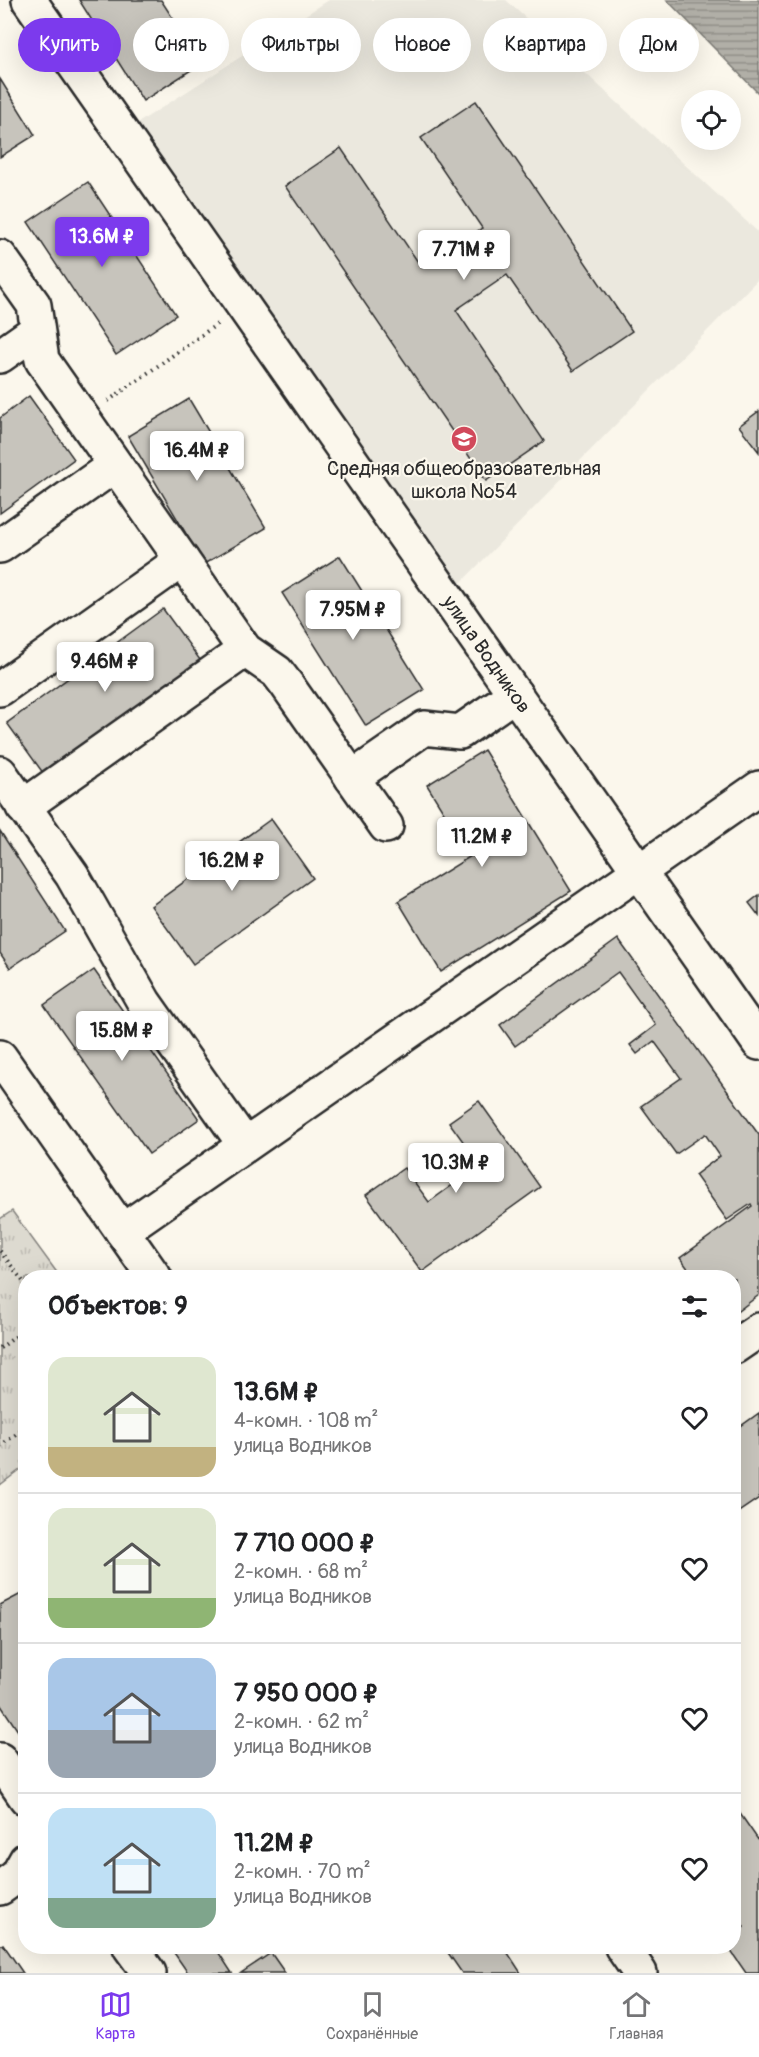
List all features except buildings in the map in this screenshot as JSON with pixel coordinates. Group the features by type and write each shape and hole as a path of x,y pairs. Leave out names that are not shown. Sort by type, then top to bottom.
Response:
{"street":[{"name":"улица Водников","path":"29,0 759,1043"},
{"path":"0,257 34,305 42,360 245,650 277,672 386,826"},
{"path":"0,356 37,330"},
{"path":"0,546 115,465"},
{"path":"0,688 182,560"},
{"path":"23,807 245,650"},
{"path":"352,778 424,728 460,732 514,694"},
{"path":"0,774 72,876 144,1002 245,1145"},
{"path":"122,1231 759,788"},
{"path":"0,1057 149,1270"},
{"path":"741,1342 759,1330"},
{"path":"0,1760 18,1786"},
{"path":"0,1888 18,1874"},
{"path":"135,1954 149,1973"},
{"path":"627,1954 640,1973"}],"path":[{"path":"83,418 228,316"},
{"path":"0,1251 18,1275"},
{"path":"0,1348 18,1335"},
{"path":"0,1446 18,1433"}],"shaded area":[{"name":"Средняя общеобразовательная школа №54","path":"329,0 506,0 526,18 483,18 483,72 584,72 759,233 759,278 443,601 113,139 217,72 229,72 229,64 241,57 241,72 361,72 361,18 301,18"},
{"path":"667,0 759,0 759,94 699,33 699,18 685,18"}],"green space":[{"path":"12,1211 55,1270 18,1270 18,1471 0,1485 0,1219"}],"place":[{"name":"Средняя общеобразовательная школа №54","path":"464,439"}]}
